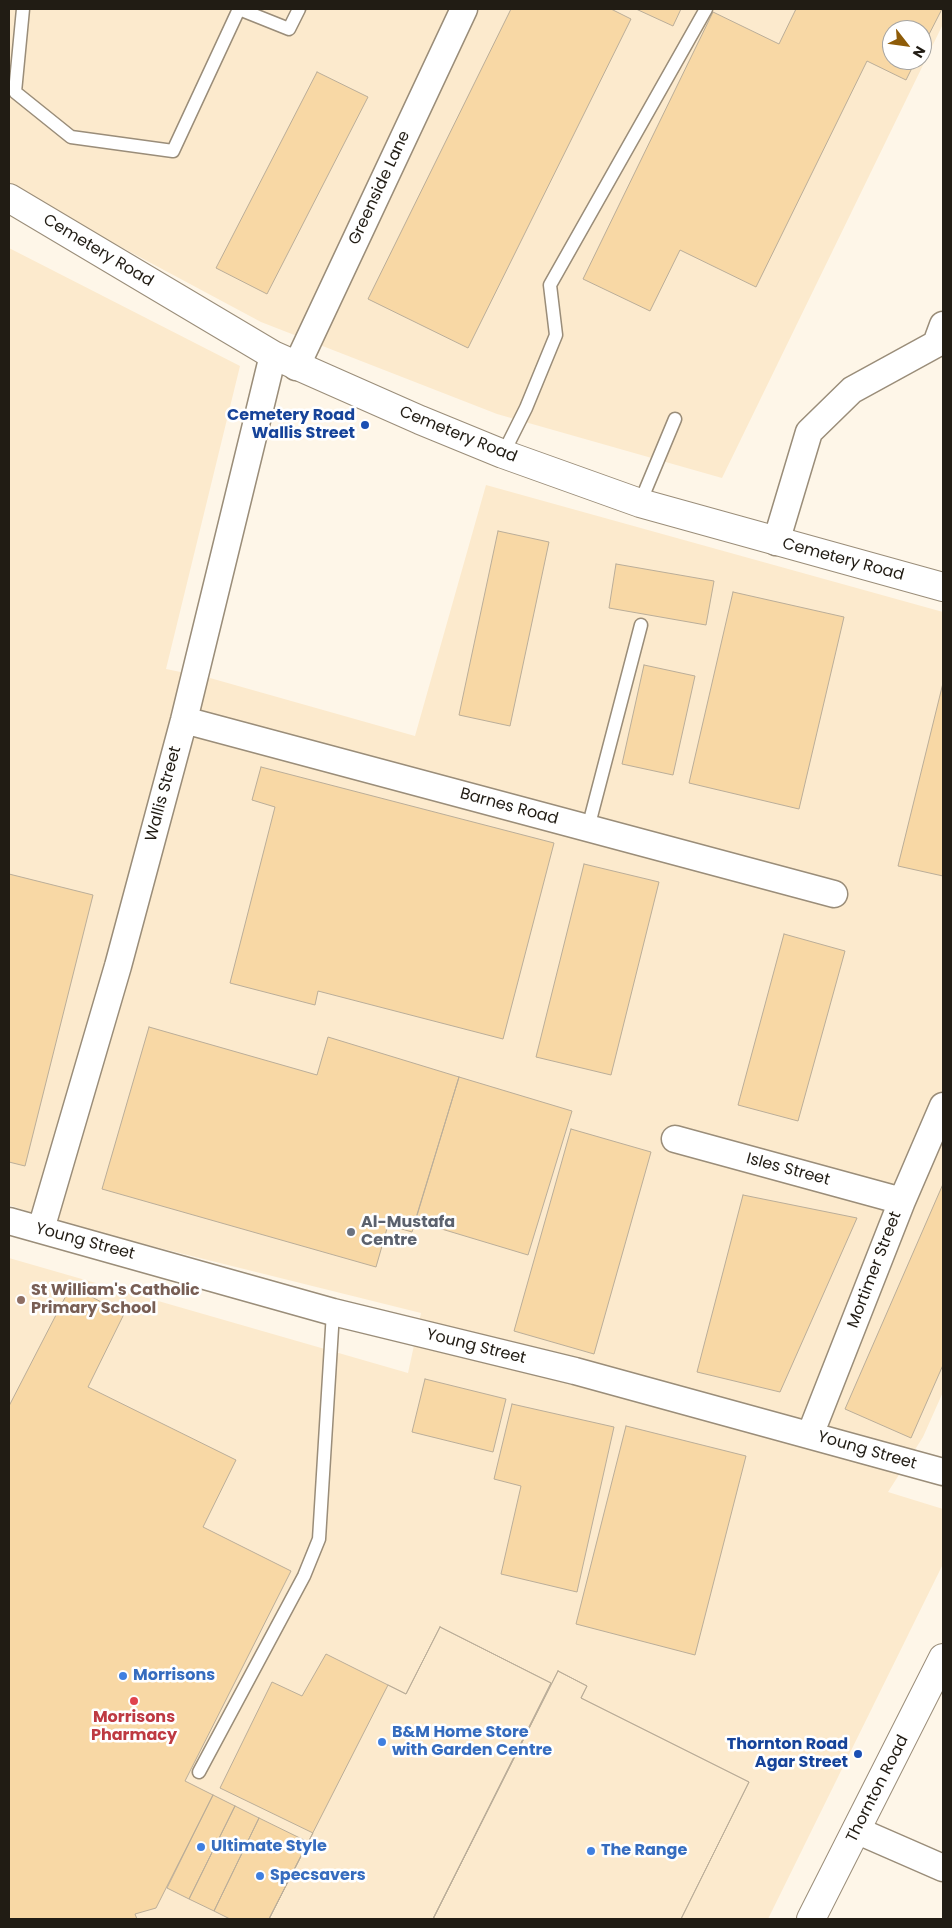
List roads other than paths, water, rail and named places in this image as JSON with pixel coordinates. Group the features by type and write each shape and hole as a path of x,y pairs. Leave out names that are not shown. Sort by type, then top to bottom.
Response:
{"street":[{"name":"Greenside Lane","path":"284,361 464,9"},
{"name":"Cemetery Road","path":"12,196 284,361 504,454 640,503 943,587"},
{"path":"776,542 809,432 852,390 936,344 943,325"},
{"name":"Wallis Street","path":"42,1229 118,966 284,361"},
{"name":"Barnes Road","path":"184,720 834,894"},
{"name":"Mortimer Street","path":"810,1435 902,1201 943,1106"},
{"name":"Isles Street","path":"674,1139 902,1201"},
{"name":"Young Street","path":"9,1222 42,1229 334,1312 575,1371 943,1472"},
{"name":"Thornton Road","path":"811,1919 941,1668"},
{"path":"856,1830 943,1868"}],"lane":[{"path":"22,9 15,92 71,136 173,151 239,9 289,30 300,9"},
{"path":"504,454 556,335 550,284 706,9"},
{"path":"640,503 675,419"},
{"path":"588,828 641,625"},
{"path":"199,1772 304,1576 318,1538 334,1312"}],"place":[{"name":"Cemetery Road Wallis Street","path":"365,425"},
{"name":"Al-Mustafa Centre","path":"351,1232"},
{"name":"St William's Catholic Primary School","path":"21,1300"},
{"name":"Morrisons","path":"123,1676"},
{"name":"Morrisons Pharmacy","path":"134,1701"},
{"name":"B&M Home Store with Garden Centre","path":"382,1742"},
{"name":"Thornton Road Agar Street","path":"858,1754"},
{"name":"Ultimate Style","path":"201,1847"},
{"name":"The Range","path":"591,1851"},
{"name":"Specsavers","path":"260,1876"}]}
